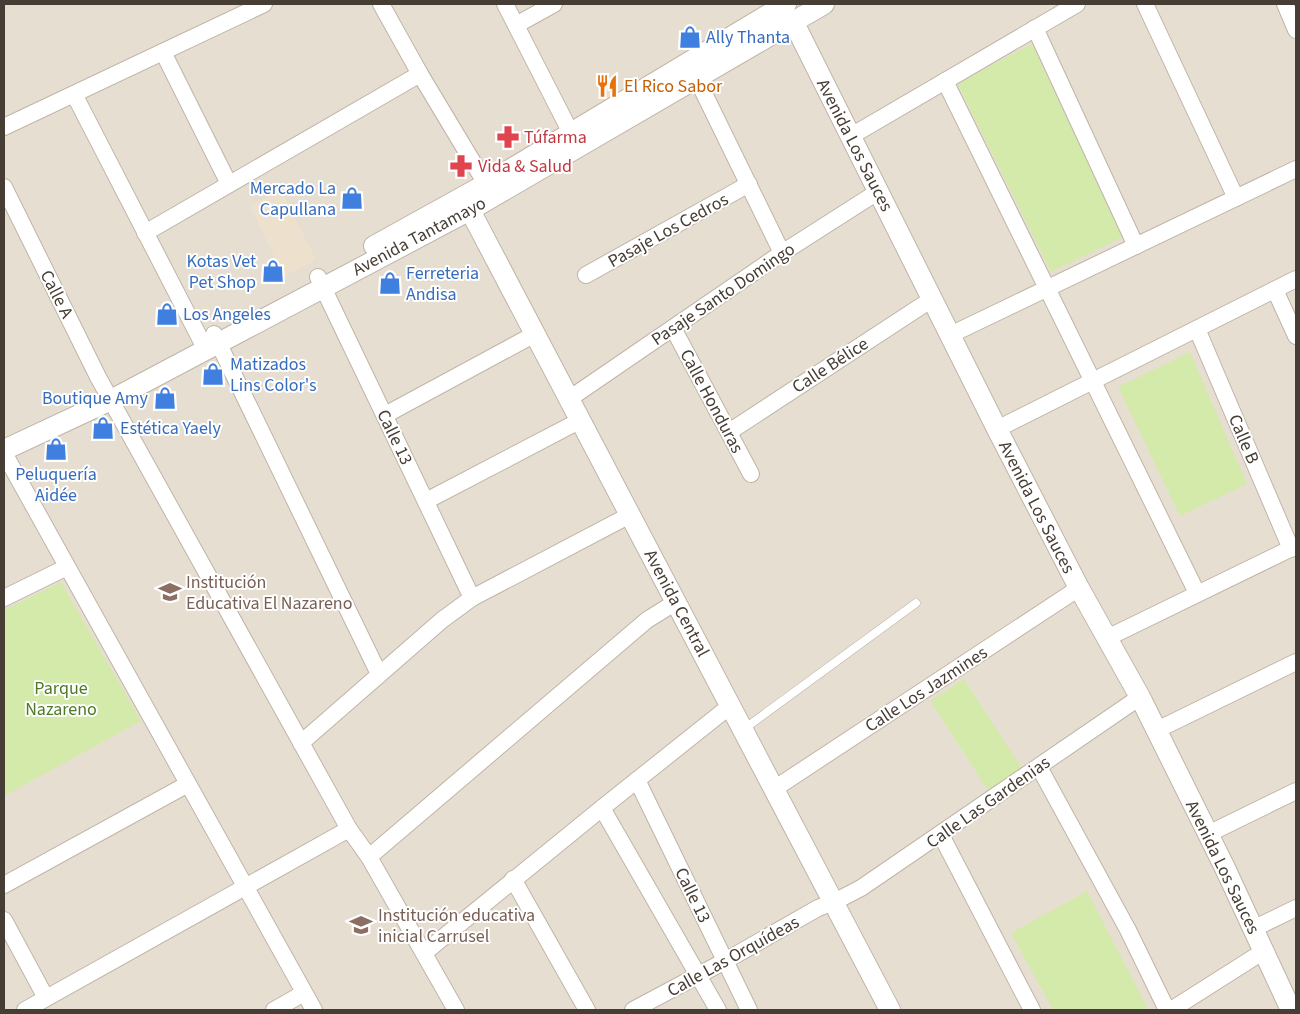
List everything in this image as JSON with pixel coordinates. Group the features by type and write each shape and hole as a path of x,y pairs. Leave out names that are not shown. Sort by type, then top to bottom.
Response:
{"street":[{"path":"4,127 163,52 243,8 264,4"},
{"path":"381,4 420,74 486,184"},
{"path":"505,4 571,133"},
{"path":"516,26 554,4"},
{"name":"Avenida Tantamayo","path":"467,203 486,184 785,4"},
{"name":"Avenida Los Sauces","path":"785,4 1078,588 1140,697 1208,834 1291,1010"},
{"name":"Avenida Tantamayo","path":"4,451 697,79 824,4"},
{"path":"851,136 1077,4"},
{"path":"1144,4 1236,198"},
{"path":"1284,4 1296,30"},
{"path":"1035,28 1136,246"},
{"path":"163,52 229,184"},
{"path":"145,233 420,74"},
{"path":"697,79 782,253"},
{"path":"945,81 1197,593"},
{"path":"74,94 145,233 257,420 379,674"},
{"path":"950,335 1296,169"},
{"name":"Pasaje Los Cedros","path":"586,275 749,184"},
{"name":"Calle A","path":"4,187 108,395 349,829 369,857 456,1010"},
{"name":"Pasaje Santo Domingo","path":"570,399 782,253 878,191"},
{"name":"Avenida Central","path":"467,203 890,1010"},
{"path":"997,429 1296,279"},
{"name":"Calle 13","path":"321,282 472,598"},
{"path":"1275,290 1296,336"},
{"name":"Calle Bélice","path":"729,432 932,299"},
{"name":"Calle Honduras","path":"673,328 751,474"},
{"name":"Calle B","path":"1196,329 1294,548"},
{"path":"385,415 535,334"},
{"name":"Avenida Tantamayo","path":"4,436 108,395"},
{"path":"426,501 581,420"},
{"path":"4,451 314,1010"},
{"path":"301,743 442,620 472,598 630,515"},
{"path":"1107,638 1197,593 1294,548"},
{"path":"4,598 67,567"},
{"name":"Calle Los Jazmines","path":"774,789 1078,588"},
{"path":"369,857 647,620 676,602"},
{"path":"1156,730 1296,662"},
{"name":"Calle Las Gardenias","path":"834,902 861,888 1140,697"},
{"path":"424,953 513,879 730,706"},
{"path":"1039,766 1169,1010 1264,951"},
{"name":"Calle 13","path":"637,780 749,1010"},
{"path":"4,885 188,784"},
{"path":"1208,834 1296,792"},
{"name":"Calle 13","path":"602,808 718,1010"},
{"path":"25,1010 349,829"},
{"path":"940,835 1032,1010"},
{"path":"513,879 587,1010"},
{"name":"Calle Las Orquídeas","path":"633,1010 699,976 818,908 834,902"},
{"path":"1253,930 1296,908"},
{"path":"4,920 46,998"},
{"path":"274,1010 304,993"}],"lane":[{"path":"743,730 916,603"}],"shaded area":[{"path":"4,4 1296,4 1296,1010 4,1010"},
{"path":"281,190 316,260 284,276 250,206"}],"green space":[{"path":"1032,44 1123,237 1051,272 957,83"},
{"path":"1190,352 1247,484 1180,516 1118,387"},
{"name":"Parque Nazareno","path":"61,582 141,721 4,796 4,610"},
{"path":"964,679 1023,770 989,792 930,701"},
{"path":"1087,891 1147,1007 1142,1010 1053,1010 1011,933"}],"place":[{"name":"Ally Thanta","path":"690,37"},
{"name":"El Rico Sabor","path":"607,86"},
{"name":"Túfarma","path":"508,137"},
{"name":"Vida & Salud","path":"461,166"},
{"name":"Mercado La Capullana","path":"352,198"},
{"name":"Kotas Vet Pet Shop","path":"273,271"},
{"name":"Ferreteria Andisa","path":"390,283"},
{"name":"Los Angeles","path":"167,314"},
{"name":"Matizados Lins Color's","path":"213,374"},
{"name":"Boutique Amy","path":"165,398"},
{"name":"Estética Yaely","path":"103,428"},
{"name":"Peluquería Aidée","path":"56,449"},
{"name":"Institución Educativa El Nazareno","path":"170,592"},
{"name":"Institución educativa inicial Carrusel","path":"361,925"}]}
